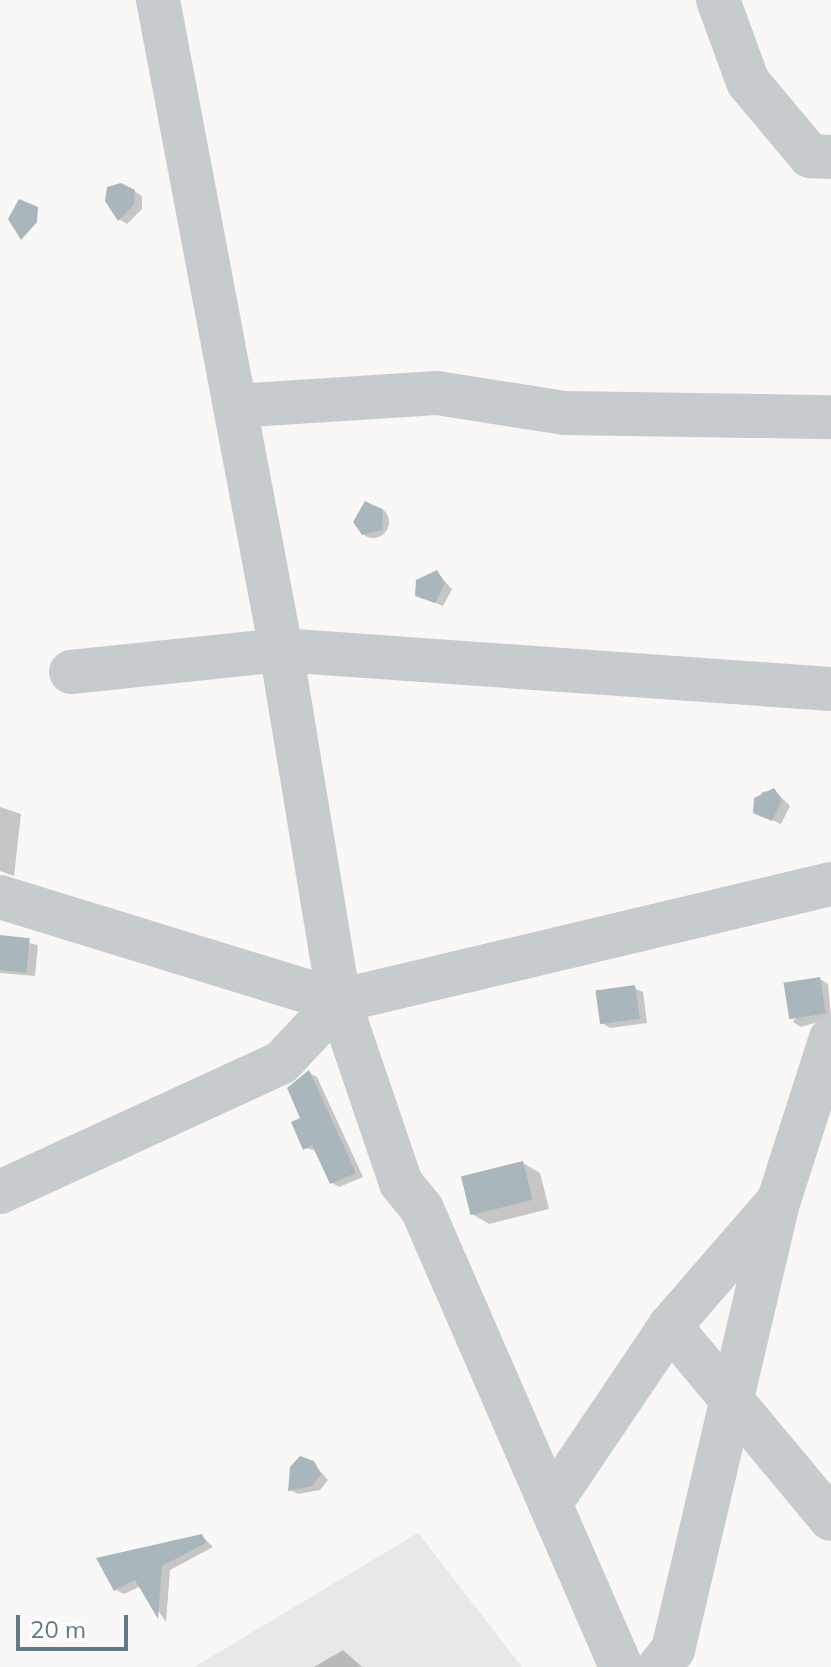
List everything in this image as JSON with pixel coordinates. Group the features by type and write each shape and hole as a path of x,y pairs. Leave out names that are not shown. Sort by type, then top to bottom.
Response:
{"street":[{"path":"158,0 281,650 339,1001 401,1183 422,1209 621,1667"},
{"path":"718,0 748,82 810,156 831,157"},
{"path":"235,406 437,393 565,413 831,417"},
{"path":"71,672 281,650 831,689"},
{"path":"0,897 339,1001 831,884"},
{"path":"0,1192 281,1063 339,1001"},
{"path":"659,1667 673,1650 778,1203 831,1038"},
{"path":"550,1504 670,1326 778,1203"},
{"path":"670,1326 731,1403 831,1519"}],"shaded area":[{"path":"418,1533 522,1667 194,1667"}],"building":[{"path":"121,183 135,190 134,205 118,221 105,201 107,187"},
{"path":"19,199 38,207 37,222 21,240 8,219"},
{"path":"365,501 383,510 382,530 362,535 353,522"},
{"path":"437,570 445,583 435,603 415,596 416,580"},
{"path":"774,788 782,800 772,821 753,813 754,798"},
{"path":"0,935 30,938 26,973 0,970"},
{"path":"820,977 826,1014 789,1019 783,983"},
{"path":"635,985 640,1019 600,1024 595,991"},
{"path":"309,1070 356,1173 330,1184 312,1145 303,1150 291,1122 300,1118 287,1088"},
{"path":"523,1161 533,1200 471,1215 461,1176"},
{"path":"300,1456 314,1461 321,1474 312,1486 288,1491 290,1467"},
{"path":"202,1534 206,1543 162,1566 158,1619 135,1580 114,1591 96,1558"}]}
